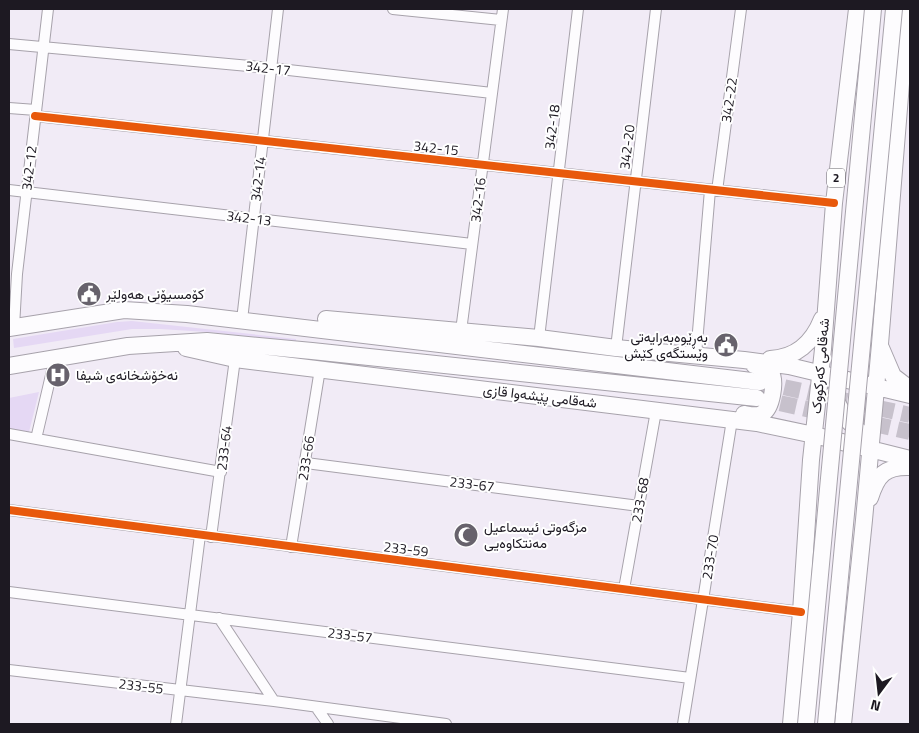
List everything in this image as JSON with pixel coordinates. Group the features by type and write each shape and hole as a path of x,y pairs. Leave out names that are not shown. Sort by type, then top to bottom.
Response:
{"highway":[{"name":"شەقامی کەرکووک","path":"817,432 824,380 823,349 834,203 857,9"},
{"name":"شەقامی کەرکووک","path":"806,724 873,9"},
{"path":"826,724 894,9"},
{"path":"843,724 864,520 866,486 865,442 874,372 880,344 907,49 907,9"},
{"path":"828,284 827,296 834,314 842,321 853,324 864,323 877,313 883,300 885,286"},
{"name":"شەقامی پێشەوا قازی","path":"9,366 128,346 207,341 759,390 187,314 124,310 11,328"},
{"path":"744,360 784,358 795,353 812,337 822,321 826,310"},
{"name":"شەقامی پێشەوا قازی","path":"242,320 298,316 539,338 616,348 696,354 781,365 824,380 872,390 910,393"},
{"name":"شەقامی پێشەوا قازی","path":"167,344 235,359 778,427"},
{"path":"880,344 893,376 910,393"},
{"path":"662,412 716,412 758,415 767,410 773,384 770,372 764,367 725,358"},
{"name":"2","path":"824,380 845,411"},
{"path":"790,724 801,612 811,460 817,432 845,411 855,400 872,390"},
{"path":"845,411 865,442"},
{"path":"778,427 798,427 865,442 904,457"},
{"path":"778,427 797,434 805,442 811,460"},
{"path":"864,520 875,483 881,475 890,469 910,468"},
{"path":"807,523 812,510 824,501 833,499 848,503 855,510 859,519 860,554"}],"street":[{"name":"342-12","path":"11,328 13,274 26,192 48,9"},
{"name":"342-14","path":"242,320 278,9"},
{"path":"393,9 501,20"},
{"name":"342-16","path":"461,331 503,9"},
{"name":"342-18","path":"539,338 578,9"},
{"name":"342-20","path":"616,348 656,9"},
{"name":"342-22","path":"696,354 713,190 742,9"},
{"name":"342-17","path":"9,44 271,68 492,93"},
{"name":"342-15","path":"9,108 263,142 834,203"},
{"name":"342-13","path":"9,190 472,244"},
{"path":"36,439 55,358"},
{"name":"233-64","path":"211,537 235,359"},
{"name":"233-66","path":"291,547 320,369"},
{"name":"233-68","path":"624,590 639,506 662,412"},
{"name":"233-70","path":"683,724 732,420"},
{"path":"9,434 221,472"},
{"name":"233-67","path":"306,463 639,506"},
{"name":"233-59","path":"9,510 801,612"},
{"path":"176,724 200,536"},
{"name":"233-57","path":"9,592 690,678"},
{"path":"219,618 274,701"},
{"name":"233-55","path":"9,670 274,701 446,724"},
{"path":"316,708 328,724"}],"shaded area":[{"path":"132,321 296,339 296,341 207,332 132,329 14,348 13,339"},
{"path":"39,392 28,436 9,432 9,398"}],"tunnel":[{"path":"761,382 910,415"},
{"path":"757,398 910,432"}],"cycle path":[{"path":"35,116 834,203"},
{"path":"9,510 801,612"}],"place":[{"name":"کۆمسیۆنی هەولێر","path":"89,294"},
{"name":"بەڕێوەبەرایەتی وێستگەی کێش","path":"726,345"},
{"name":"نەخۆشخانەی شیفا","path":"58,375"},
{"name":"مزگەوتی ئیسماعیل مەنتکاوەیی","path":"466,535"}]}
